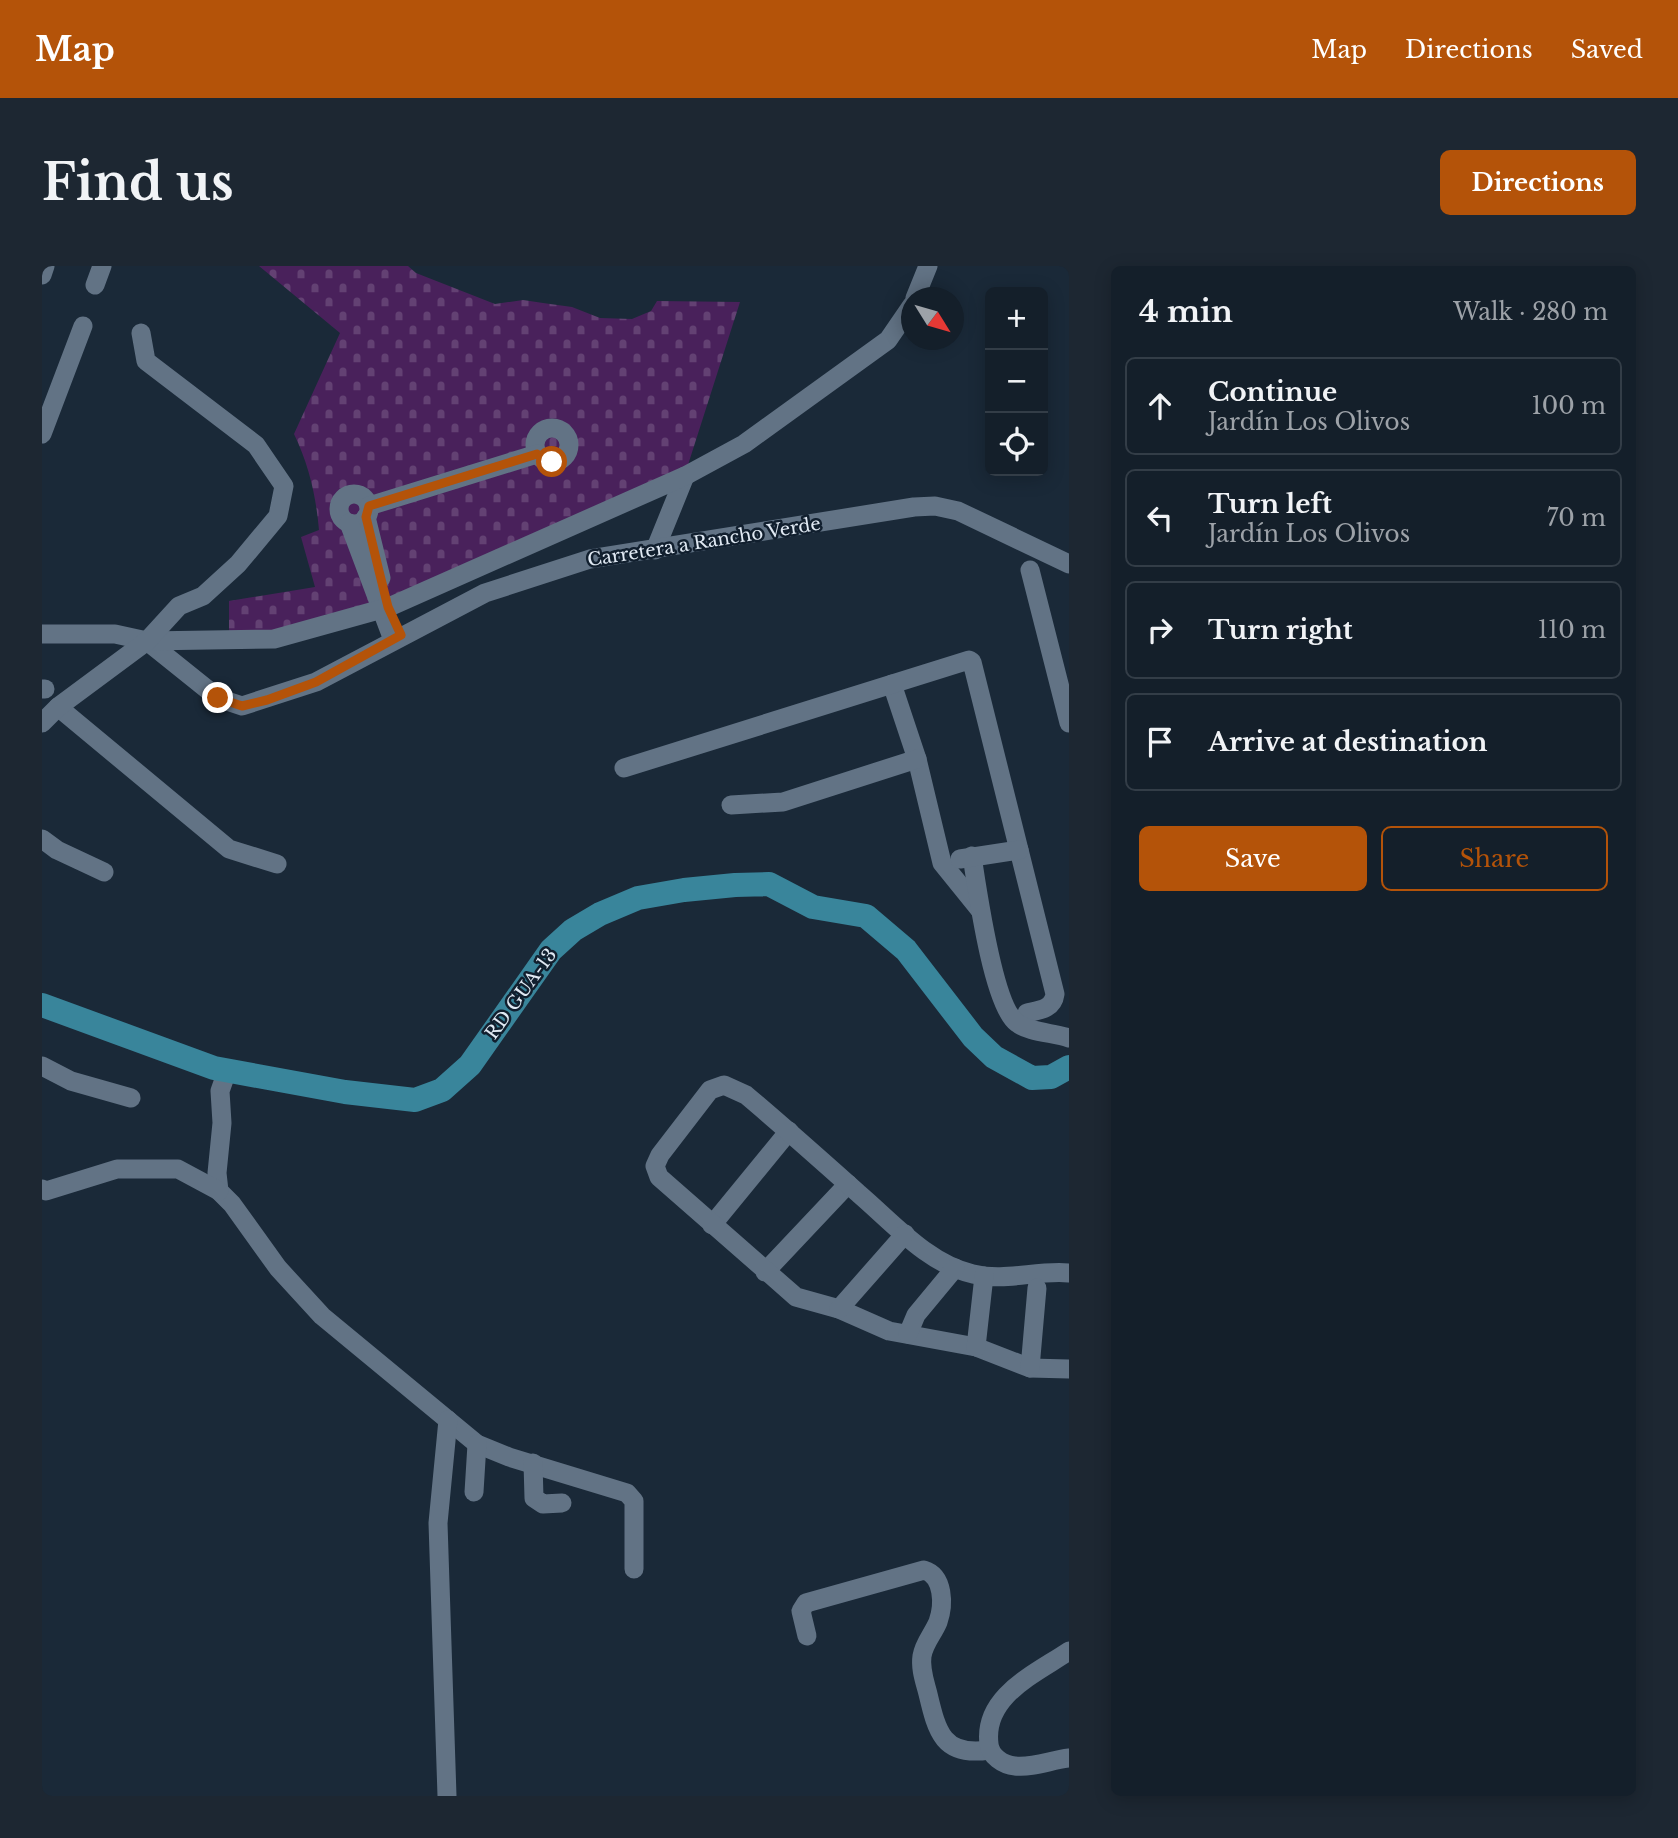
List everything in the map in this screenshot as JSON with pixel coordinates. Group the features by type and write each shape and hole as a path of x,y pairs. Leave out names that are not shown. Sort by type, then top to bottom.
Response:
{"main road":[{"name":"RD GUA-13","path":"42,1005 227,1071 345,1092 415,1100 442,1090 470,1065 551,950 582,925 638,898 684,890 769,884 813,908 866,916 906,950 973,1037 995,1057 1032,1078 1051,1077 1069,1067"}],"street":[{"path":"42,275 45,266"},
{"path":"919,287 928,266"},
{"path":"147,641 274,639 385,608 685,476 744,444 888,340 901,321"},
{"path":"43,430 83,326"},
{"path":"42,723 58,707 147,641 179,606 203,596 238,564 278,516 284,486 256,445 146,361 141,333"},
{"path":"397,638 385,608 361,515 537,454"},
{"path":"655,550 685,476"},
{"name":"Carretera a Rancho Verde","path":"42,634 115,634 147,641 218,698 242,706 316,682 485,593 590,559 914,507 935,506 958,511 1069,564"},
{"path":"1030,570 1069,723"},
{"path":"624,768 969,660 972,662 1055,994 1048,1007 1026,1015 1024,1026"},
{"path":"892,684 917,760 942,863 980,911"},
{"path":"58,707 229,849 277,864"},
{"path":"731,805 783,802 917,760"},
{"path":"42,839 57,850 104,872"},
{"path":"942,863 1019,850"},
{"path":"972,856 980,911 998,987 1011,1016 1017,1024 1069,1038"},
{"path":"42,1066 71,1081 131,1098"},
{"path":"219,1191 217,1173 222,1123 220,1091 227,1071"},
{"path":"1069,1273 1045,1272 1005,1278 984,1276 954,1268 937,1259 746,1095 724,1085 710,1090 660,1155 655,1166 659,1177 796,1297 839,1309 889,1331 976,1347 1030,1368 1069,1369"},
{"path":"712,1225 789,1131"},
{"path":"42,1189 46,1191 117,1169 178,1169 219,1191 232,1204 278,1268 322,1316 477,1444 509,1457 627,1493 634,1501 634,1569"},
{"path":"765,1272 848,1184"},
{"path":"839,1309 905,1234"},
{"path":"908,1334 916,1315 954,1268"},
{"path":"976,1347 984,1276"},
{"path":"1030,1368 1037,1288"},
{"path":"447,1796 438,1522 448,1420"},
{"path":"474,1492 477,1444"},
{"path":"533,1463 534,1498 543,1504 562,1503"},
{"path":"807,1636 801,1611 806,1604 924,1570 931,1572 939,1582 940,1612 923,1652 922,1664 936,1727 946,1741 960,1750 989,1750 1003,1762 1017,1767 1069,1758"},
{"path":"989,1750 989,1724 995,1708 1008,1692 1069,1651"}],"green space":[{"path":"259,266 408,266 416,273 495,304 523,300 572,307 600,318 632,319 651,311 657,301 740,302 687,468 371,618 229,637 229,601 315,587 301,537 319,530 318,517 308,469 294,434 340,333"}],"route":[{"path":"218,698 242,706 267,700 316,682 401,635 388,607 379,571 366,517 369,506 537,454 552,462"}]}
